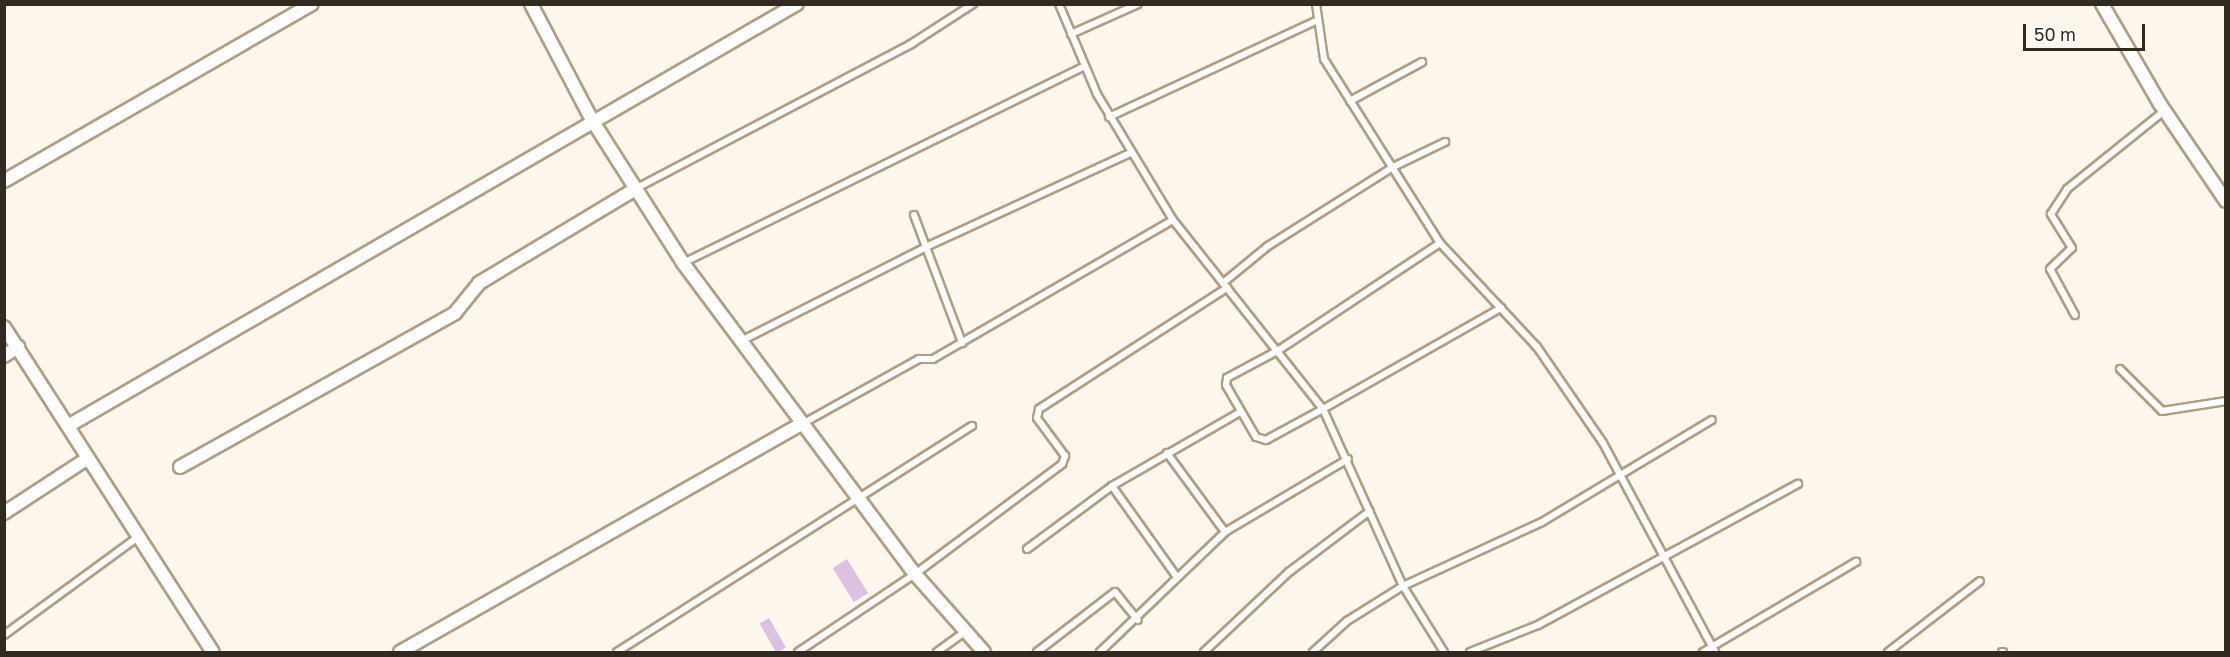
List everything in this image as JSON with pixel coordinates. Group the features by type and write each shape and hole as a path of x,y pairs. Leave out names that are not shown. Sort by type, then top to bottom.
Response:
{"street":[{"path":"4,181 312,4"},
{"path":"531,4 592,120 683,263 739,342 861,499 915,574 984,652"},
{"path":"68,426 592,120 797,4"},
{"path":"2102,4 2164,111 2226,201"},
{"path":"180,467 455,314 479,283 637,188"},
{"path":"4,327 213,652"},
{"path":"4,356 18,347"},
{"path":"400,652 802,424"},
{"path":"4,513 88,458"}],"lane":[{"path":"637,188 911,44 972,4"},
{"path":"1059,4 1083,67 1109,117 1173,220 1279,350 1323,409 1348,459 1403,586 1444,652"},
{"path":"1071,34 1138,4"},
{"path":"1316,4 1324,59 1440,243 1537,347 1619,473 1714,650"},
{"path":"1109,117 1318,20"},
{"path":"1350,101 1422,62"},
{"path":"683,263 1083,67"},
{"path":"2075,315 2050,269 2072,248 2051,214 2067,189 2164,111"},
{"path":"798,652 915,574 1065,460 1037,418 1039,409 1225,285 1268,246 1393,167 1445,142"},
{"path":"739,342 928,246 1130,153"},
{"path":"914,215 928,246 962,343"},
{"path":"802,424 919,359 933,359 1173,220"},
{"path":"1440,243 1279,350 1225,381 1240,412 1261,440 1323,409 1501,308"},
{"path":"2120,369 2162,411 2226,401"},
{"path":"1027,549 1112,486 1240,412"},
{"path":"1313,652 1347,621 1403,586 1542,522 1619,473 1712,420"},
{"path":"617,652 861,499 972,426"},
{"path":"1167,453 1225,532"},
{"path":"1100,652 1138,620 1177,577 1225,532 1348,459"},
{"path":"1470,652 1538,625 1798,484"},
{"path":"1112,486 1177,577"},
{"path":"1204,652 1289,572 1370,511"},
{"path":"4,634 138,537"},
{"path":"1703,652 1714,650 1856,562"},
{"path":"1888,652 1980,581"},
{"path":"1037,652 1115,592 1138,620"},
{"path":"937,652 966,631"}],"building":[{"path":"847,559 868,593 854,602 833,568"},
{"path":"769,618 786,647 776,652 759,624"}]}
